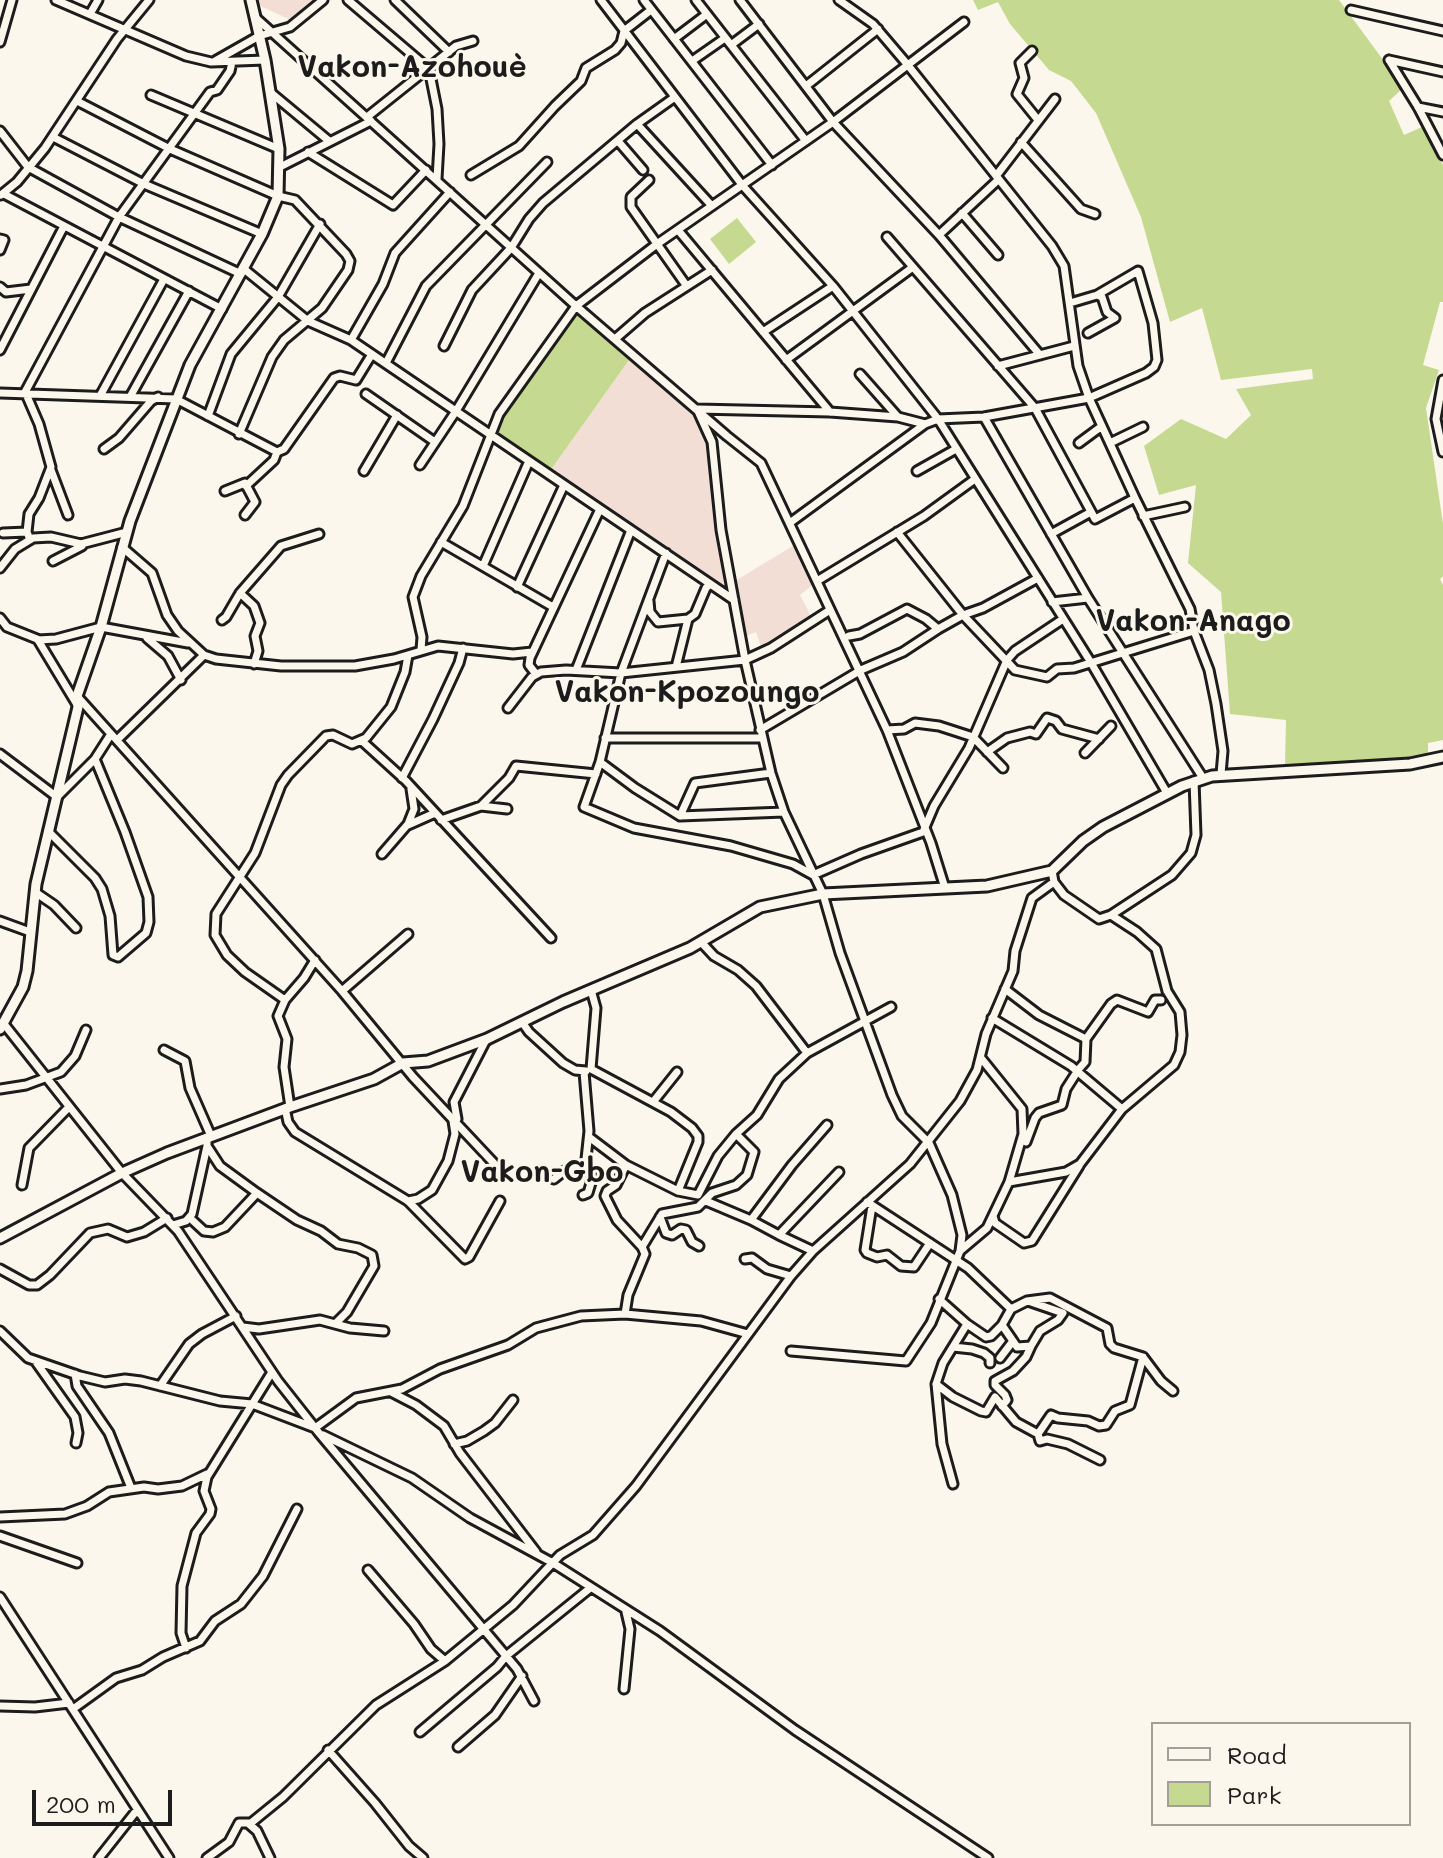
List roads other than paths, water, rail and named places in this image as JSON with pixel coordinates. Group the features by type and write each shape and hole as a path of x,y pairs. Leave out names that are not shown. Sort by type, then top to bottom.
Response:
{"main road":[{"path":"2,1026 23,987 35,892 48,831 78,701 122,547 190,365 262,234 278,196 279,149 265,60 251,0"},
{"path":"0,1238 122,1173 288,1107 374,1079 403,1063 428,1061 487,1039 701,942 760,907 823,894 999,884 1052,871 1083,841 1103,827 1167,793 1199,779 1221,774 1410,764 1443,757"}],"street":[{"path":"0,42 12,0"},
{"path":"56,0 186,56 211,62 265,60"},
{"path":"90,14 98,0"},
{"path":"149,0 125,30 53,137 2,195 222,309"},
{"path":"211,62 259,36 290,27 323,0"},
{"path":"348,0 429,69 437,109 437,180"},
{"path":"395,0 449,52"},
{"path":"601,0 743,186 833,286 938,419 1090,661 1167,793"},
{"path":"644,0 772,165"},
{"path":"740,0 833,122 939,235 1040,355"},
{"path":"839,0 878,29 1059,257 1067,276 1078,366 1089,398 1185,598 1209,670 1223,751 1221,774"},
{"path":"700,1 806,141"},
{"path":"471,175 519,146 581,81 586,68 608,55 621,43 624,31 651,10"},
{"path":"1351,10 1443,31"},
{"path":"674,39 707,14"},
{"path":"255,17 576,306 761,463 887,730 945,888"},
{"path":"421,650 422,637 413,597 421,576 463,506 499,414 576,306 657,244 833,122 964,22"},
{"path":"692,61 759,24"},
{"path":"284,42 290,27"},
{"path":"806,86 878,29"},
{"path":"280,167 369,119 449,52 463,42 473,41"},
{"path":"1032,51 1020,63 1024,78 1017,94 1038,120"},
{"path":"1443,72 1389,60 1443,155"},
{"path":"25,394 119,217 210,92 217,90 230,71 232,62"},
{"path":"270,92 329,141"},
{"path":"151,95 279,149"},
{"path":"444,346 472,290 511,248 543,203 637,124 675,97"},
{"path":"939,235 997,178 1055,99"},
{"path":"77,101 170,149 278,196 295,200 322,225 350,261 322,308 284,340 272,357 239,434"},
{"path":"1418,107 1443,112"},
{"path":"637,124 712,206"},
{"path":"0,131 28,167 119,217 242,272 308,321 351,340 734,600"},
{"path":"53,137 144,184 262,234"},
{"path":"618,141 643,170"},
{"path":"1021,142 1081,209 1095,214"},
{"path":"308,152 393,205 426,170"},
{"path":"386,363 426,286 547,162"},
{"path":"649,180 631,197 631,207 686,285"},
{"path":"351,340 383,284 395,253 450,192"},
{"path":"962,213 998,255"},
{"path":"208,416 231,354 279,298 322,225"},
{"path":"0,350 64,226"},
{"path":"678,230 830,412"},
{"path":"887,237 1035,408 1095,519 1135,498"},
{"path":"0,239 4,240 0,250"},
{"path":"786,360 913,267"},
{"path":"615,339 645,313 712,270"},
{"path":"791,522 925,424 938,419 984,417 1089,398 1146,373 1157,360 1153,323 1138,271 1097,295 1070,303"},
{"path":"420,465 539,273"},
{"path":"100,396 164,279"},
{"path":"763,332 833,286"},
{"path":"0,287 6,292 31,289"},
{"path":"130,397 189,291"},
{"path":"1088,333 1115,318 1107,312 1102,297 1097,295"},
{"path":"998,366 1074,346"},
{"path":"246,486 274,460 277,452 284,449 334,378 340,376 356,380 372,354"},
{"path":"860,374 898,417"},
{"path":"1443,380 1436,411 1443,452"},
{"path":"0,393 160,396 176,399 277,452"},
{"path":"25,394 39,424 68,515"},
{"path":"366,394 435,442"},
{"path":"104,449 119,438 151,401 160,396"},
{"path":"697,409 830,412 898,417 925,424"},
{"path":"697,409 712,442 721,530 760,734 771,773 784,812 823,894 840,953 902,1116 929,1143 955,1205 962,1243 931,1323 906,1361 791,1351"},
{"path":"364,471 397,415"},
{"path":"984,417 1088,598 1124,651 1199,779 1196,835 1191,853 1172,875 1111,915 1095,918 1064,895 1054,882 1052,871"},
{"path":"1079,443 1102,426"},
{"path":"1110,443 1143,427"},
{"path":"917,471 956,449"},
{"path":"483,566 529,461"},
{"path":"0,568 29,536 29,514 51,467"},
{"path":"817,581 975,479"},
{"path":"225,491 245,483 255,502 245,515"},
{"path":"517,587 564,485"},
{"path":"1143,516 1185,507"},
{"path":"536,674 529,665 532,652 600,509"},
{"path":"1051,534 1091,512"},
{"path":"576,670 631,530"},
{"path":"3,533 51,537 77,544 127,532"},
{"path":"897,532 963,615 1006,662 1028,675 1047,677 1057,669 1074,668 1194,631"},
{"path":"222,620 240,593 281,546 319,534"},
{"path":"53,561 98,538"},
{"path":"441,542 553,607"},
{"path":"122,547 152,573 170,620 204,655 216,659 254,664 355,666 438,646 519,654 532,652"},
{"path":"666,553 621,673 600,762 584,807 634,828 731,846 793,864 813,875"},
{"path":"605,738 760,734 861,670 903,652 963,615 983,608 1038,578"},
{"path":"648,600 650,612 658,622 688,619 695,614 710,584"},
{"path":"240,593 254,606 260,623 255,636 258,651 254,664"},
{"path":"1052,602 1088,598"},
{"path":"849,636 860,634 907,609 938,629"},
{"path":"508,708 536,674 556,670 621,673 745,660 771,648 830,610"},
{"path":"0,618 4,625 38,640 101,627 190,643"},
{"path":"676,667 688,619"},
{"path":"813,875 923,832 973,737 1006,662 1015,651 1063,619"},
{"path":"145,636 168,656 181,680"},
{"path":"38,640 78,701 202,832 453,1121 504,1174"},
{"path":"402,778 428,731 463,648"},
{"path":"0,754 57,797 114,737 181,680 204,655"},
{"path":"285,1000 242,969 217,941 214,928 216,914 255,853 281,785 288,775 326,736 333,735 352,744 362,741 374,730 391,707 405,672 408,655"},
{"path":"987,752 1007,738 1030,732 1036,734 1047,718 1056,721 1062,729 1099,739"},
{"path":"887,730 923,723 973,737 1003,768"},
{"path":"1085,753 1111,726"},
{"path":"362,741 411,787 551,938"},
{"path":"48,831 102,889 110,916 113,955 118,957 146,933 148,897 95,759"},
{"path":"600,762 680,816 784,812"},
{"path":"481,806 509,778 516,766 596,774"},
{"path":"680,816 695,783 771,773"},
{"path":"382,854 406,826 414,809 411,787"},
{"path":"406,826 481,806 507,809"},
{"path":"249,1824 283,1797 376,1705 445,1661 530,1589 566,1550 593,1535 636,1486 791,1276 813,1251 870,1204 910,1164 929,1143 972,1082 992,1018 1013,971 1015,951 1032,898 1054,882"},
{"path":"35,892 54,905 76,928"},
{"path":"992,1215 995,1223 1024,1243 1032,1241 1080,1164 1122,1109 1174,1065 1180,1052 1180,1012 1167,991 1156,949 1111,915"},
{"path":"0,921 30,932"},
{"path":"342,991 408,934"},
{"path":"701,942 714,956 738,970 756,986 807,1053"},
{"path":"315,960 285,1000 278,1016 287,1039 284,1067 288,1122 295,1132 408,1201 465,1259 500,1201"},
{"path":"1005,989 1039,1015 1086,1039"},
{"path":"584,1165 589,1137 588,1070 596,1008 591,990"},
{"path":"1015,1164 1023,1157 1035,1118 1039,1113 1062,1105 1066,1089 1085,1062 1086,1039 1117,1000 1148,1012 1155,1000 1161,1000"},
{"path":"589,1137 626,1165 678,1191 698,1195 718,1156 757,1115 779,1079 807,1053 864,1019 891,1007"},
{"path":"992,1018 1076,1073 1122,1109"},
{"path":"522,1022 563,1063 575,1070 588,1070 653,1102 692,1128 698,1142 678,1191"},
{"path":"2,1026 122,1173 173,1225 272,1372 522,1676 534,1701"},
{"path":"0,1089 26,1085 61,1072 75,1056 86,1030"},
{"path":"453,1121 457,1119 454,1102 487,1039"},
{"path":"164,1050 185,1061 190,1088 220,1166 297,1220 321,1231 338,1244 366,1251 375,1259 347,1312 335,1324"},
{"path":"958,1256 987,1228 1009,1182 1023,1134 1022,1109 981,1058"},
{"path":"653,1102 677,1072"},
{"path":"22,1185 29,1148 69,1107"},
{"path":"408,1201 432,1190 453,1145 453,1121"},
{"path":"751,1220 827,1125"},
{"path":"642,1247 666,1212 690,1210 706,1201 712,1193 736,1185 749,1171 754,1152 736,1134"},
{"path":"190,1218 208,1140"},
{"path":"1009,1182 1056,1175 1080,1164"},
{"path":"554,1179 564,1171 584,1165"},
{"path":"583,1195 588,1193 591,1183 591,1173 584,1165"},
{"path":"625,1314 628,1295 645,1254 606,1204 606,1193 616,1185 626,1165"},
{"path":"779,1235 839,1172"},
{"path":"190,1218 204,1231 213,1232 225,1227 257,1193"},
{"path":"706,1201 813,1251"},
{"path":"870,1204 930,1243 958,1256 1011,1309"},
{"path":"870,1204 867,1253 877,1257 887,1255 901,1266 914,1267 930,1243"},
{"path":"660,1217 666,1233 672,1235 681,1229 686,1230 692,1242 699,1246"},
{"path":"0,1269 29,1285 37,1285 90,1233 108,1229 127,1237 144,1232 167,1218"},
{"path":"173,1225 190,1218"},
{"path":"745,1259 752,1258 767,1269 791,1276"},
{"path":"939,1299 986,1337 996,1333 1011,1309 1027,1301 1050,1298 1107,1328 1110,1344 1114,1348 1143,1357 1173,1391"},
{"path":"1027,1301 1063,1313 1073,1310"},
{"path":"1002,1406 1007,1400 995,1381 1013,1371 1026,1357 1040,1331 1058,1320 1063,1313"},
{"path":"317,1430 356,1398 402,1389 440,1369 508,1345 536,1328 581,1316 625,1314 701,1321 748,1334"},
{"path":"160,1386 189,1344 236,1316"},
{"path":"243,1327 259,1329 320,1320 350,1328 384,1331"},
{"path":"953,1484 942,1444 936,1384 943,1363 967,1324"},
{"path":"1002,1325 1017,1347 1031,1346"},
{"path":"0,1331 35,1361 105,1382 125,1379 220,1401 252,1404 317,1430 345,1448 402,1472 470,1518 553,1563 672,1640 795,1730 988,1858"},
{"path":"1000,1358 1013,1341"},
{"path":"953,1347 984,1353 990,1358 990,1363"},
{"path":"1038,1434 1051,1415 1106,1425 1115,1411 1130,1405 1143,1357"},
{"path":"35,1361 75,1417 76,1443"},
{"path":"186,1648 181,1633 182,1586 196,1533 210,1514 204,1491 209,1473 272,1372"},
{"path":"75,1374 77,1386 109,1433 131,1488"},
{"path":"936,1384 973,1408 986,1412 995,1397 1016,1422 1038,1434 1040,1441 1047,1439 1068,1444 1100,1460"},
{"path":"389,1391 407,1399 444,1426 454,1444 537,1555"},
{"path":"454,1444 467,1441 495,1423 513,1400"},
{"path":"0,1517 65,1514 87,1506 109,1492 182,1486 209,1473"},
{"path":"0,1706 71,1706 116,1678 142,1670 200,1641 215,1621 241,1604 249,1594 271,1562 297,1509"},
{"path":"0,1536 77,1563"},
{"path":"368,1570 431,1649 445,1661"},
{"path":"420,1732 506,1656 589,1589"},
{"path":"0,1597 169,1858"},
{"path":"624,1689 630,1629 626,1611"},
{"path":"458,1747 495,1715 522,1676"},
{"path":"328,1750 423,1858"},
{"path":"99,1858 137,1810 169,1858"},
{"path":"207,1858 229,1842 239,1823 249,1824 257,1831 270,1858"},
{"path":"406,1858 413,1850"}],"district":[{"name":"Vakon-Azohouè","path":"412,68"},
{"name":"Vakon-Anago","path":"1193,622"},
{"name":"Vakon-Kpozoungo","path":"687,693"},
{"name":"Vakon-Gbo","path":"542,1173"}]}
